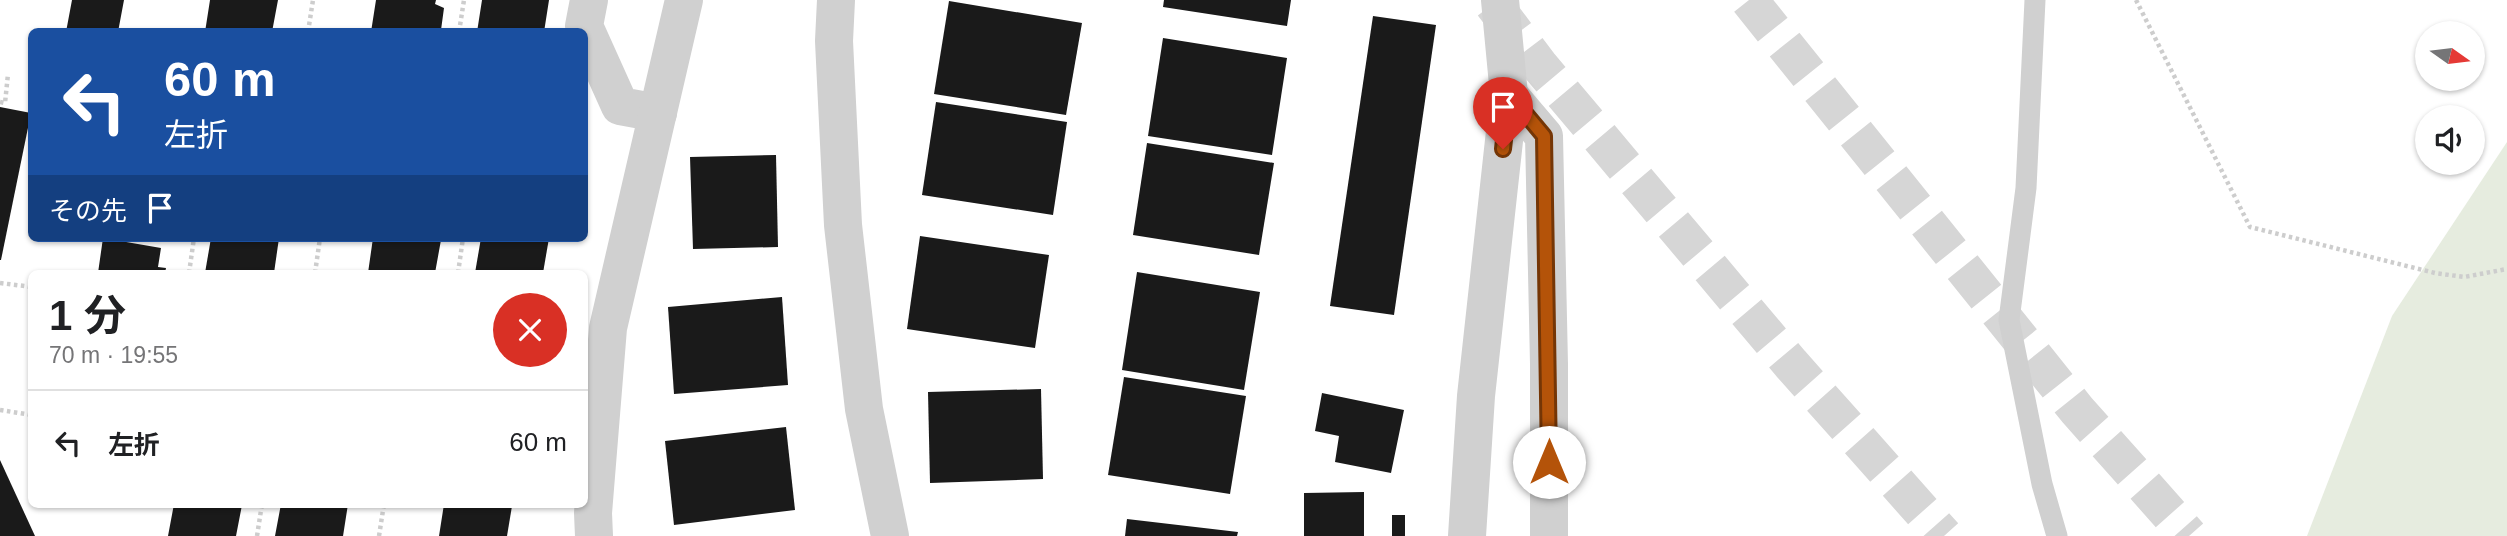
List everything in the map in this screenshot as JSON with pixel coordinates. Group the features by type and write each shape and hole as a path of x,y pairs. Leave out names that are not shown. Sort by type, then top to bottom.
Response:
{"street":[{"path":"585,28 589,0"},
{"path":"594,536 593,513 608,328 684,0"},
{"path":"836,0 834,41 843,225 864,410 890,536"},
{"path":"1466,536 1476,396 1509,94 1500,0"},
{"path":"588,35 620,106 657,113"},
{"path":"1509,94 1544,136 1549,364 1549,536"}],"lane":[{"path":"2035,0 2026,188 2009,320 2042,484 2057,536"}],"path":[{"path":"309,28 313,0"},
{"path":"460,28 464,0"},
{"path":"2136,0 2250,227 2435,273 2464,277 2507,270"},
{"path":"0,102 5,103 8,74"},
{"path":"189,270 193,242"},
{"path":"315,270 319,242"},
{"path":"458,270 462,242"},
{"path":"0,283 28,286"},
{"path":"0,410 28,414"},
{"path":"257,536 261,508"},
{"path":"379,536 383,508"}],"shaded area":[{"path":"2507,142 2507,536 2307,536 2392,316"}],"building":[{"path":"72,0 124,0 119,28 67,28"},
{"path":"210,0 278,0 273,28 206,28"},
{"path":"376,0 436,0 435,4 444,8 441,28 372,28"},
{"path":"482,0 549,0 545,28 478,28"},
{"path":"1164,0 1291,0 1287,26 1163,7"},
{"path":"949,1 1082,23 1066,115 934,94"},
{"path":"1373,16 1436,25 1394,315 1330,306"},
{"path":"1163,38 1287,58 1272,155 1148,136"},
{"path":"936,102 1067,122 1053,215 922,195"},
{"path":"0,107 28,112 28,128 0,260"},
{"path":"1147,143 1274,163 1259,255 1133,235"},
{"path":"776,155 778,247 693,249 690,157"},
{"path":"920,236 1049,255 1035,348 907,329"},
{"path":"102,242 126,242 161,248 158,267 166,268 166,270 98,270"},
{"path":"210,242 278,242 274,270 206,270"},
{"path":"372,242 441,242 436,270 368,270"},
{"path":"480,242 548,242 544,270 476,270"},
{"path":"1137,272 1260,292 1244,390 1122,370"},
{"path":"782,297 788,385 674,394 668,307"},
{"path":"1124,377 1246,396 1230,494 1108,475"},
{"path":"1041,389 1043,479 930,483 928,392"},
{"path":"1322,393 1404,410 1391,473 1335,462 1339,436 1315,431"},
{"path":"786,427 795,510 674,525 665,441"},
{"path":"0,460 35,536 0,536"},
{"path":"1364,492 1364,536 1304,536 1304,493"},
{"path":"173,508 241,508 236,536 168,536"},
{"path":"280,508 347,508 343,536 275,536"},
{"path":"443,508 512,508 507,536 439,536"},
{"path":"1392,515 1405,515 1405,536 1392,536"},
{"path":"1127,519 1238,532 1237,536 1125,536"}],"tunnel":[{"path":"1749,0 2077,410 2189,536"},
{"path":"1493,4 1539,65 1791,364 1944,536"}],"route":[{"path":"1503,149 1509,94 1544,136 1549,462"}]}
